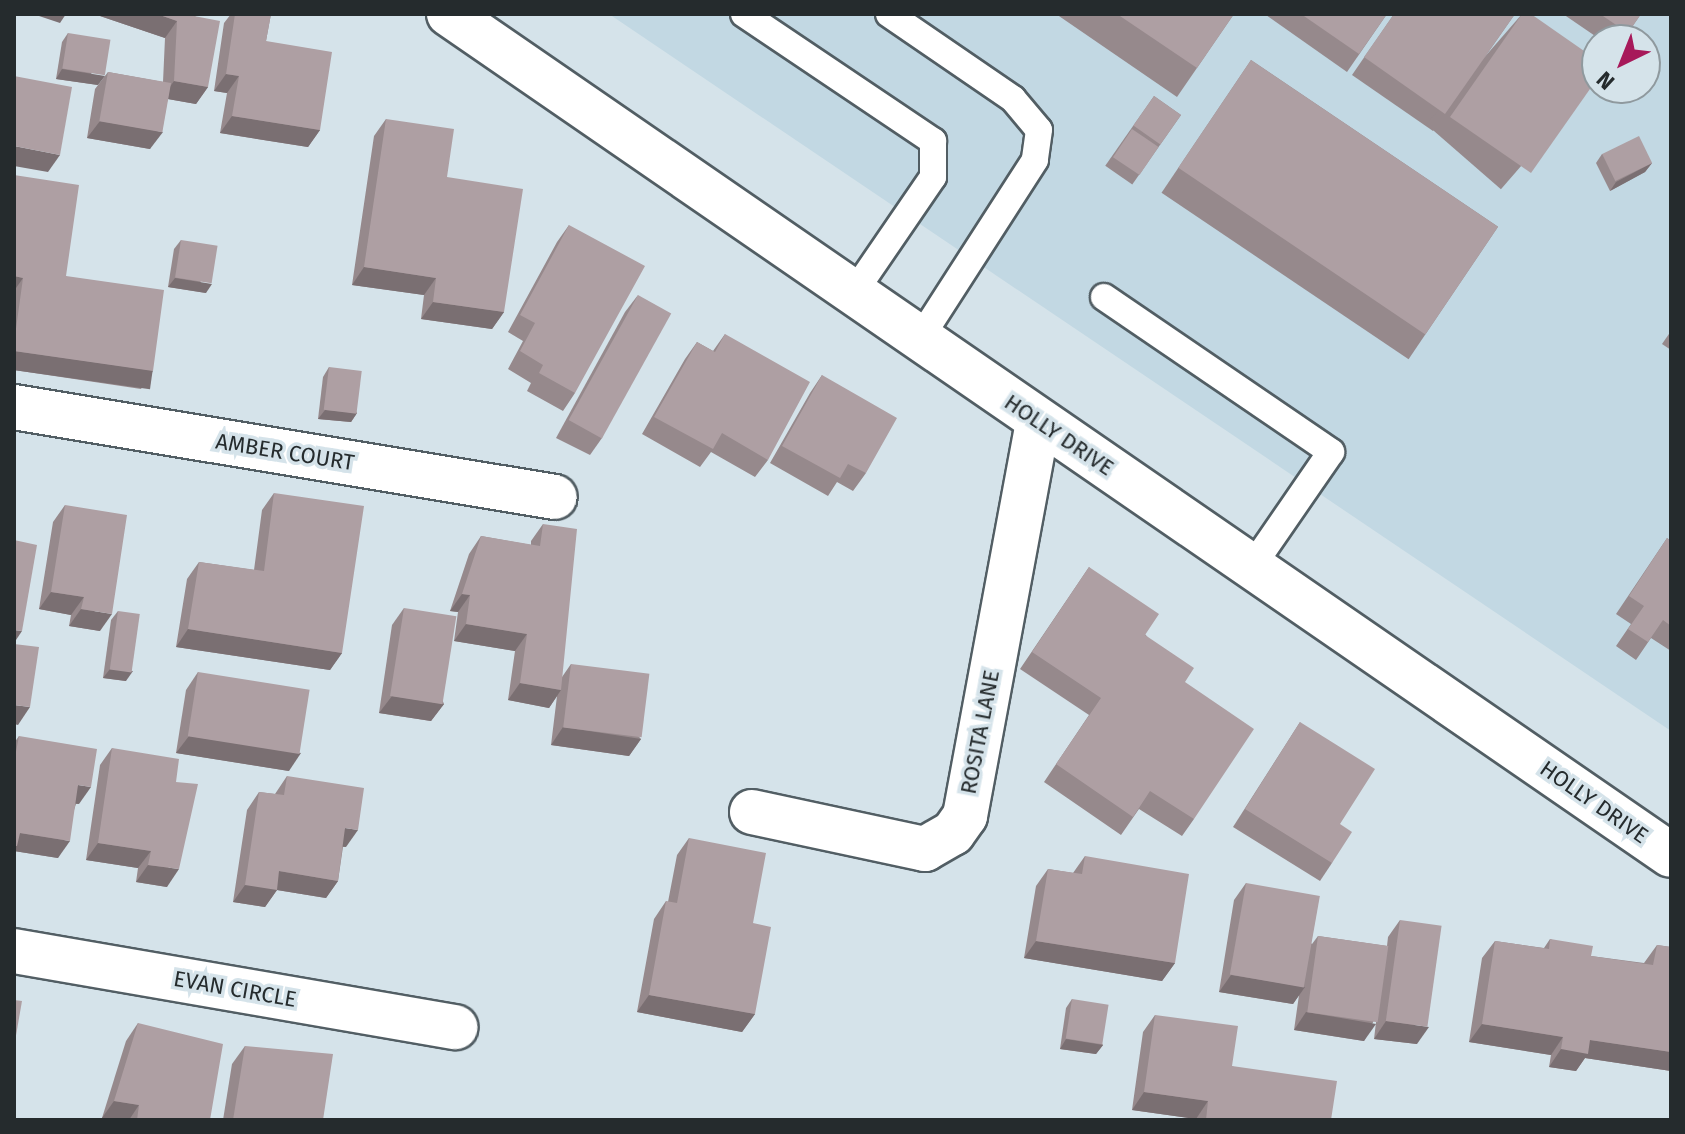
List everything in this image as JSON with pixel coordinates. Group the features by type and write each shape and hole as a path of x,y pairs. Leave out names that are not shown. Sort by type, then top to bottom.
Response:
{"street":[{"name":"HOLLY DRIVE","path":"449,14 1671,855"},
{"name":"AMBER COURT","path":"14,407 555,497"},
{"name":"ROSITA LANE","path":"752,812 925,849 953,833 965,816 1038,421"},
{"name":"EVAN CIRCLE","path":"14,951 456,1027"}],"lane":[{"path":"744,14 933,141 933,177 853,294"},
{"path":"889,14 1013,99 1039,130 1035,160 919,340"},
{"path":"1104,297 1331,452 1253,565"}],"shaded area":[{"path":"609,14 1671,14 1671,731"}],"building":[{"path":"157,14 195,14 220,21 208,87 174,81 177,21"},
{"path":"235,14 271,14 266,41 332,52 320,130 232,116 239,76 226,74"},
{"path":"1117,14 1234,14 1197,68"},
{"path":"1301,14 1387,14 1359,54"},
{"path":"1394,14 1515,14 1445,114 1364,57"},
{"path":"1522,14 1531,14 1581,49 1581,102 1531,173 1450,117"},
{"path":"1600,14 1641,14 1634,24 1615,24"},
{"path":"68,33 110,40 105,75 62,69"},
{"path":"1251,60 1498,227 1425,334 1178,168"},
{"path":"108,72 171,83 162,132 99,121"},
{"path":"14,76 72,87 60,155 14,146"},
{"path":"1154,96 1181,115 1160,144 1133,125"},
{"path":"386,119 454,129 447,177 523,189 504,312 433,302 436,278 364,267"},
{"path":"1132,129 1159,147 1140,175 1113,157"},
{"path":"1639,136 1652,163 1615,181 1602,154"},
{"path":"14,175 79,185 66,276 164,290 153,371 14,351 23,278 14,276"},
{"path":"569,225 645,266 575,393 539,373 543,365 520,351 535,323 520,315"},
{"path":"181,240 218,246 212,283 175,278"},
{"path":"638,295 671,313 602,438 569,420"},
{"path":"725,334 810,382 768,460 722,433 713,449 654,417 697,342 715,352"},
{"path":"329,367 362,371 357,414 324,410"},
{"path":"822,375 897,418 866,473 848,464 840,478 782,446"},
{"path":"274,493 364,506 342,653 188,629 199,562 264,571"},
{"path":"65,505 127,515 112,614 81,609 84,597 51,592"},
{"path":"543,524 577,529 561,690 520,683 527,634 466,624 470,595 462,594 481,536 540,546"},
{"path":"1667,538 1671,541 1671,626 1663,620 1648,642 1628,629 1644,606 1629,596"},
{"path":"14,540 37,545 22,631 14,630"},
{"path":"1089,567 1159,614 1145,635 1194,668 1185,682 1254,729 1194,819 1150,791 1133,817 1056,764 1101,698 1032,652"},
{"path":"404,608 456,616 442,704 390,696"},
{"path":"118,611 140,614 132,672 110,669"},
{"path":"14,644 39,647 30,707 14,705"},
{"path":"571,664 649,674 642,737 563,728"},
{"path":"198,672 310,690 299,754 188,736"},
{"path":"1300,722 1375,769 1340,824 1352,832 1332,863 1245,809"},
{"path":"19,736 97,749 91,787 78,785 70,841 20,833 17,846 14,846 14,757"},
{"path":"112,748 179,759 176,782 198,784 179,869 148,865 151,851 98,843"},
{"path":"287,776 364,788 358,830 345,828 338,881 279,871 277,890 245,885 259,792 284,795"},
{"path":"689,838 766,853 753,923 771,927 755,1014 649,995 666,901 677,903"},
{"path":"1085,856 1189,874 1175,963 1036,941 1048,869 1082,874"},
{"path":"1246,883 1320,896 1304,988 1230,975"},
{"path":"1400,920 1442,926 1427,1027 1386,1021"},
{"path":"1318,936 1388,946 1378,1022 1307,1012"},
{"path":"1550,939 1593,946 1591,956 1653,965 1657,945 1671,947 1671,1052 1590,1040 1588,1054 1561,1049 1563,1037 1482,1024 1495,941 1549,949"},
{"path":"1072,999 1109,1005 1102,1044 1066,1039"},
{"path":"14,1000 22,1001 14,1047"},
{"path":"1155,1015 1238,1026 1232,1066 1337,1081 1331,1120 1206,1120 1208,1101 1144,1092"},
{"path":"138,1023 223,1044 210,1120 137,1120 139,1105 114,1101"},
{"path":"245,1046 333,1054 323,1120 233,1120"}]}
